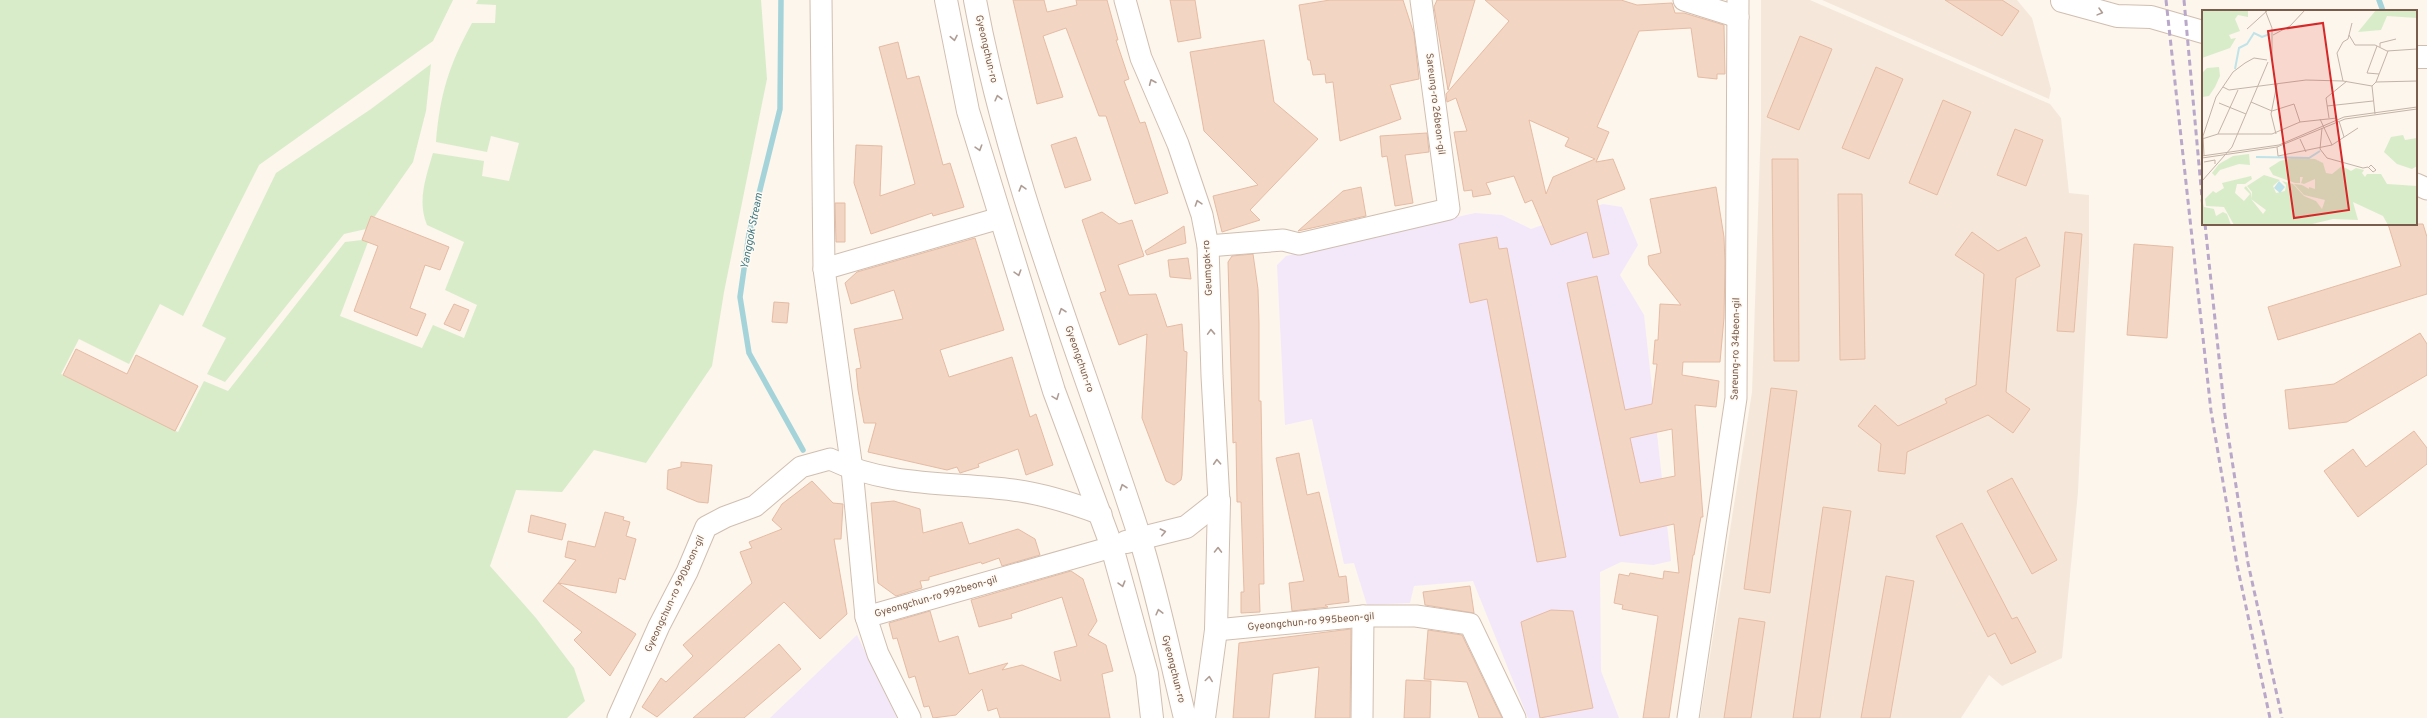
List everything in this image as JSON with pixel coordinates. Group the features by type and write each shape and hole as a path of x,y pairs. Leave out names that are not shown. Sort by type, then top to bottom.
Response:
{"street":[{"path":"821,0 824,269 852,469 866,616"},
{"path":"946,0 968,111 1054,391 1112,547 1147,674 1152,718"},
{"name":"Gyeongchun-ro","path":"975,0 1006,128 1036,236 1140,537 1185,718"},
{"name":"Geumgok-ro","path":"1125,0 1141,58 1178,144 1202,215 1208,246 1212,376 1219,501"},
{"name":"Sareung-ro 26beon-gil","path":"1208,246 1283,240 1299,244 1449,209 1421,0"},
{"path":"1684,0 1738,9"},
{"path":"2059,0 2117,16 2151,17 2202,32"},
{"path":"2130,0 2151,17"},
{"name":"Sareung-ro 34beon-gil","path":"1688,718 1736,398 1738,9"},
{"path":"2417,184 2427,189"},
{"path":"824,269 1000,218"},
{"name":"Gyeongchun-ro 990beon-gil","path":"618,718 659,626 687,572 706,527 725,517 755,506 801,467 830,459 852,469 905,482 1013,490 1062,499 1101,514"},
{"path":"1112,547 1140,537 1186,527 1219,501"},
{"path":"1204,718 1216,630 1219,501"},
{"name":"Gyeongchun-ro 992beon-gil","path":"910,718 878,654 866,616 1112,547"},
{"path":"1362,718 1364,616"},
{"name":"Gyeongchun-ro 995beon-gil","path":"1216,630 1364,616 1416,616 1470,624 1514,718"}],"shaded area":[{"path":"1761,0 1810,0 2050,104 2061,118 2069,193 2089,195 2089,262 2078,492 2062,658 2002,686 1989,675 1961,718 1700,718 1752,392 1761,124"},
{"path":"1822,0 2017,0 2032,18 2051,89 2049,99"},
{"path":"1603,204 1622,207 1638,245 1620,275 1644,315 1671,561 1653,565 1621,562 1600,572 1601,671 1619,718 1528,718 1473,581 1414,586 1410,603 1367,605 1354,563 1344,564 1312,419 1285,425 1277,265 1286,256 1475,213 1502,215 1531,229"},
{"path":"857,635 897,718 770,718"}],"green space":[{"path":"0,0 453,0 433,41 259,165 183,316 160,304 129,364 79,339 61,374 178,432 204,381 228,391 345,242 362,240 368,242 340,316 422,348 433,325 464,338 477,305 445,290 464,242 427,225 423,207 425,180 433,153 484,161 482,176 509,181 519,143 491,136 487,152 436,142 443,94 452,66 464,38 472,23 495,23 496,5 476,4 478,0 761,0 767,79 724,292 712,366 646,463 594,450 562,492 516,490 490,566 536,618 574,668 585,701 567,718 0,718"},
{"path":"431,64 426,111 413,162 366,229 344,234 225,382 207,374 226,338 202,326 276,173 371,109"}],"building":[{"path":"1013,0 1044,0 1047,12 1077,5 1076,0 1107,0 1118,40 1116,40 1129,79 1124,81 1140,123 1145,122 1168,193 1135,204 1106,116 1099,116 1066,28 1043,36 1063,97 1037,104"},
{"path":"1170,0 1195,0 1201,38 1178,42"},
{"path":"1330,0 1403,0 1414,34 1419,79 1390,85 1401,119 1340,141 1333,82 1326,83 1325,74 1313,75 1310,60 1308,60 1299,5"},
{"path":"1437,0 1475,0 1448,90 1434,7"},
{"path":"1485,0 1621,0 1637,5 1672,3 1675,13 1684,13 1724,25 1725,74 1717,74 1717,79 1698,77 1691,28 1639,31 1597,127 1609,132 1596,162 1613,159 1625,189 1597,200 1609,254 1593,258 1587,232 1551,245 1532,200 1525,203 1514,176 1486,183 1491,194 1473,197 1472,190 1464,191 1454,132 1467,131 1456,98 1447,102 1446,94 1509,21","holes":["1529,120 1569,138 1565,146 1595,159 1553,177 1546,194"]},
{"path":"1945,0 2002,0 2019,11 2002,36"},
{"path":"1800,36 1832,49 1799,130 1767,117"},
{"path":"1264,40 1274,102 1318,139 1250,210 1260,220 1222,232 1213,196 1258,185 1204,131 1190,52"},
{"path":"898,42 907,79 919,76 943,165 950,163 964,207 933,216 932,213 871,234 854,183 856,145 882,146 880,196 915,184 879,47"},
{"path":"1876,67 1903,79 1869,159 1842,148"},
{"path":"1943,100 1971,112 1937,195 1909,183"},
{"path":"2015,129 2043,140 2026,186 1997,175"},
{"path":"1427,133 1429,152 1405,155 1413,203 1395,206 1387,156 1382,157 1380,136"},
{"path":"1076,137 1091,180 1065,188 1051,145"},
{"path":"1772,159 1798,159 1799,361 1774,361"},
{"path":"1361,187 1366,216 1298,231 1343,191"},
{"path":"1716,187 1724,237 1725,263 1724,318 1720,362 1683,362 1682,375 1719,381 1716,407 1695,405 1703,517 1701,517 1693,555 1669,718 1643,718 1658,616 1622,609 1623,605 1614,603 1619,574 1629,576 1630,573 1663,579 1664,571 1679,573 1674,524 1620,536 1567,283 1597,276 1625,410 1652,404 1657,364 1653,364 1655,340 1658,340 1660,304 1681,305 1649,265 1648,256 1661,253 1650,199","holes":["1672,429 1675,476 1640,483 1630,438"]},
{"path":"1838,194 1862,194 1865,359 1840,360"},
{"path":"835,203 845,203 845,242 836,242"},
{"path":"1102,212 1119,224 1132,220 1144,256 1118,265 1129,295 1156,294 1167,327 1182,324 1184,351 1187,352 1182,475 1181,480 1174,485 1166,481 1142,418 1147,334 1119,345 1100,293 1106,291 1082,220"},
{"path":"371,216 449,247 440,270 425,265 410,308 426,314 417,336 354,311 378,246 362,240"},
{"path":"2423,224 2427,237 2427,294 2278,340 2268,307 2401,266 2388,225"},
{"path":"1184,226 1186,243 1147,255 1145,251"},
{"path":"1972,232 1998,251 2026,237 2040,266 2016,278 2006,392 2030,409 2013,433 1988,415 1907,452 1905,474 1878,471 1881,444 1858,426 1875,405 1898,426 1947,403 1945,399 1976,385 1984,274 1955,255"},
{"path":"2065,232 2082,234 2074,332 2057,331"},
{"path":"1497,237 1499,249 1507,248 1566,557 1537,562 1487,299 1470,303 1459,244"},
{"path":"975,238 1004,330 940,350 949,377 1012,357 1030,417 1036,414 1053,465 1026,475 1018,449 978,464 979,467 960,473 957,467 947,470 868,452 876,423 864,423 856,369 861,368 854,329 903,319 894,290 851,304 845,283 857,272"},
{"path":"2134,244 2173,247 2167,338 2127,335"},
{"path":"1253,254 1258,289 1259,401 1261,401 1264,584 1259,584 1260,612 1241,613 1241,592 1244,592 1241,502 1237,502 1236,442 1233,443 1228,262 1232,256"},
{"path":"1188,258 1191,279 1170,277 1168,260"},
{"path":"774,302 789,303 787,323 772,322"},
{"path":"454,304 469,310 460,331 444,324"},
{"path":"2420,333 2427,344 2427,375 2347,422 2289,429 2285,390 2334,384"},
{"path":"76,349 127,374 136,355 198,386 175,431 63,375"},
{"path":"1771,388 1797,391 1770,593 1744,589"},
{"path":"2414,431 2427,448 2427,464 2358,517 2324,471 2353,449 2366,467"},
{"path":"1299,453 1307,495 1319,492 1339,577 1346,576 1349,602 1325,605 1328,607 1292,611 1289,583 1304,581 1276,458"},
{"path":"681,462 712,465 708,503 698,502 667,489 668,470 681,467"},
{"path":"2012,478 2057,560 2032,574 1987,491"},
{"path":"812,481 833,503 843,504 841,539 834,539 847,614 820,639 784,602 657,717 642,707 661,678 666,682 693,656 683,645 752,583 740,552 752,548 749,542 782,529 772,520 782,504"},
{"path":"894,501 920,509 923,533 962,522 969,544 1018,529 1035,539 1040,555 1002,566 999,558 982,564 981,562 929,577 929,580 920,581 922,588 896,596 878,583 871,503"},
{"path":"1823,507 1851,511 1820,718 1793,718"},
{"path":"605,512 624,517 623,520 630,522 626,536 636,539 625,580 619,578 616,593 558,583 576,560 565,557 568,541 595,547"},
{"path":"531,515 566,524 562,540 528,532"},
{"path":"1962,523 2012,619 2017,617 2036,652 2011,664 1995,633 1988,637 1936,536"},
{"path":"1071,571 1083,579 1097,621 1088,635 1106,645 1113,671 1102,674 1110,718 1000,718 997,708 988,711 982,689 956,715 933,718 929,706 924,707 915,676 909,678 897,638 893,639 889,623 930,611 939,642 958,636 969,674 1008,663 1002,670 1022,665 1061,681 1054,652 1077,646 1062,597 1011,614 1012,618 979,627 971,600"},
{"path":"1886,576 1914,581 1890,718 1861,718"},
{"path":"558,583 636,634 610,676 574,640 582,632 543,601"},
{"path":"1470,586 1474,613 1425,605 1423,592"},
{"path":"1551,610 1573,611 1593,708 1540,718 1521,622"},
{"path":"1739,618 1765,622 1751,718 1724,718"},
{"path":"1351,629 1350,718 1315,718 1319,667 1273,674 1269,718 1233,718 1239,643"},
{"path":"1428,630 1462,635 1502,718 1479,718 1467,682 1424,679"},
{"path":"779,644 801,669 744,718 693,718"},
{"path":"1406,680 1431,681 1430,718 1404,718"}],"waterway":[{"name":"Yanggok Stream","path":"781,0 780,109 749,234 740,297 749,353 803,450"},
{"path":"2379,0 2383,10"}],"railway":[{"path":"2166,0 2211,411 2237,565 2270,718"},
{"path":"2184,0 2202,198"},
{"path":"2205,225 2225,415 2248,563 2282,718"}]}
